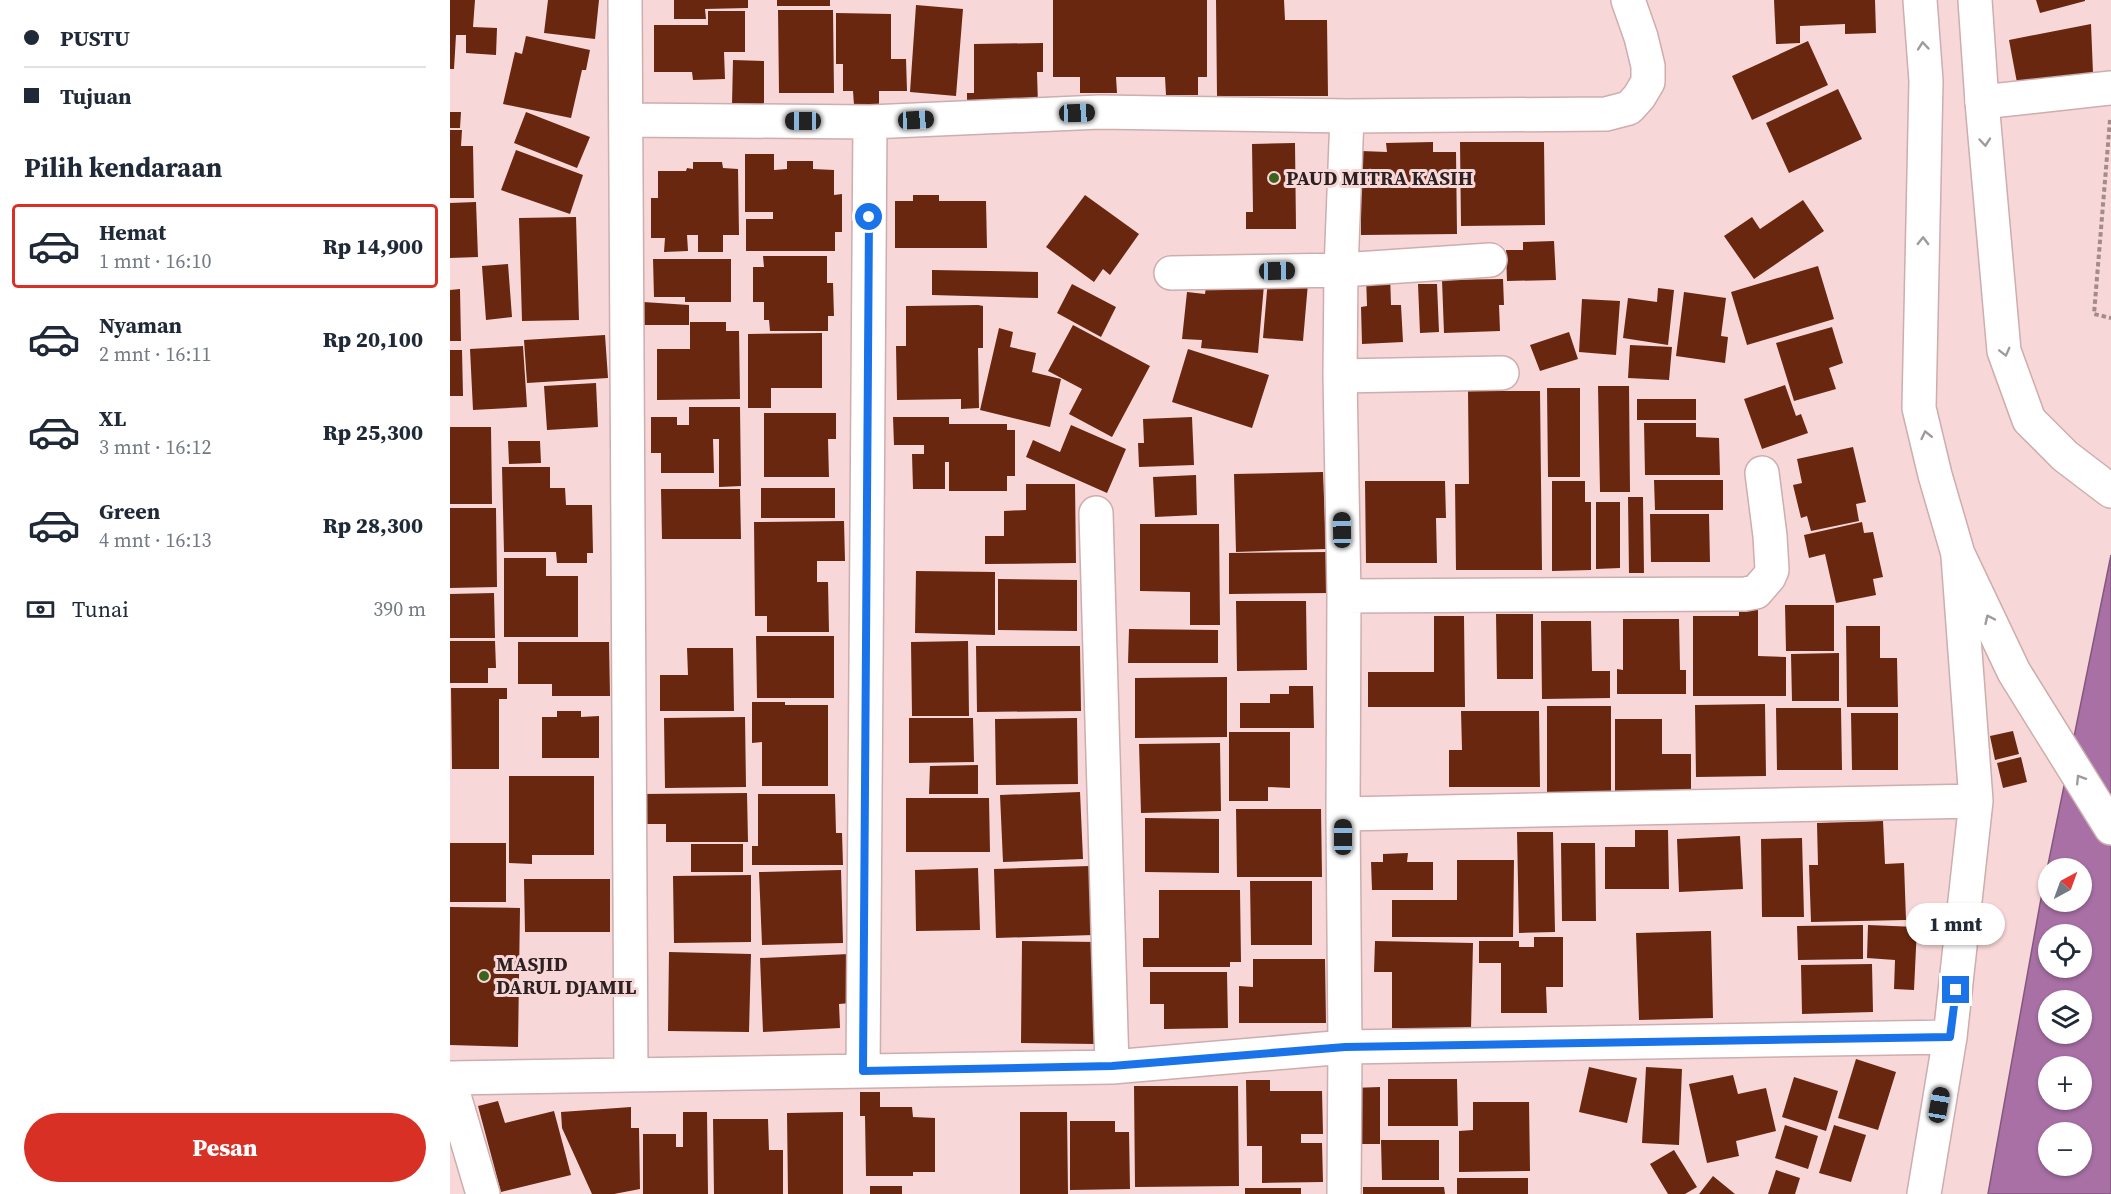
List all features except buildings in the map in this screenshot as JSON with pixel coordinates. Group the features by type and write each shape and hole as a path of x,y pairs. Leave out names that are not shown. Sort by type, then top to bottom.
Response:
{"street":[{"path":"625,0 631,1075"},
{"path":"626,120 870,122 1100,112 1347,116 1606,114 1629,108 1640,97 1648,82 1648,66 1628,0"},
{"path":"1920,0 1926,81 1920,408 1935,475 1958,554 2014,672 2111,828"},
{"path":"1975,0 2004,351 2029,420 2065,456 2111,491"},
{"path":"1982,102 2110,103"},
{"path":"1344,1194 1344,596 1340,376 1341,270 1347,116"},
{"path":"863,1071 870,122"},
{"path":"1171,273 1341,270 1490,260"},
{"path":"1340,376 1502,373"},
{"path":"1344,596 1745,594 1756,592 1772,570 1762,473"},
{"path":"1096,513 1112,1066"},
{"path":"1924,1194 1950,1037 1976,801 1958,554"},
{"path":"1343,814 1976,801"},
{"path":"483,1194 450,1080 1112,1066 1345,1047 1950,1037"}],"path":[{"path":"2110,103 2094,314 2111,318"}],"shaded area":[{"path":"2111,555 2111,1194 1988,1194 2039,912 2092,912 2092,858 2049,858"}],"place":[{"name":"PAUD MITRA KASIH","path":"1274,178"},
{"name":"MASJID DARUL DJAMIL","path":"484,976"}],"route":[{"path":"869,217 863,1071 1112,1066 1345,1047 1950,1037 1956,990"}]}
